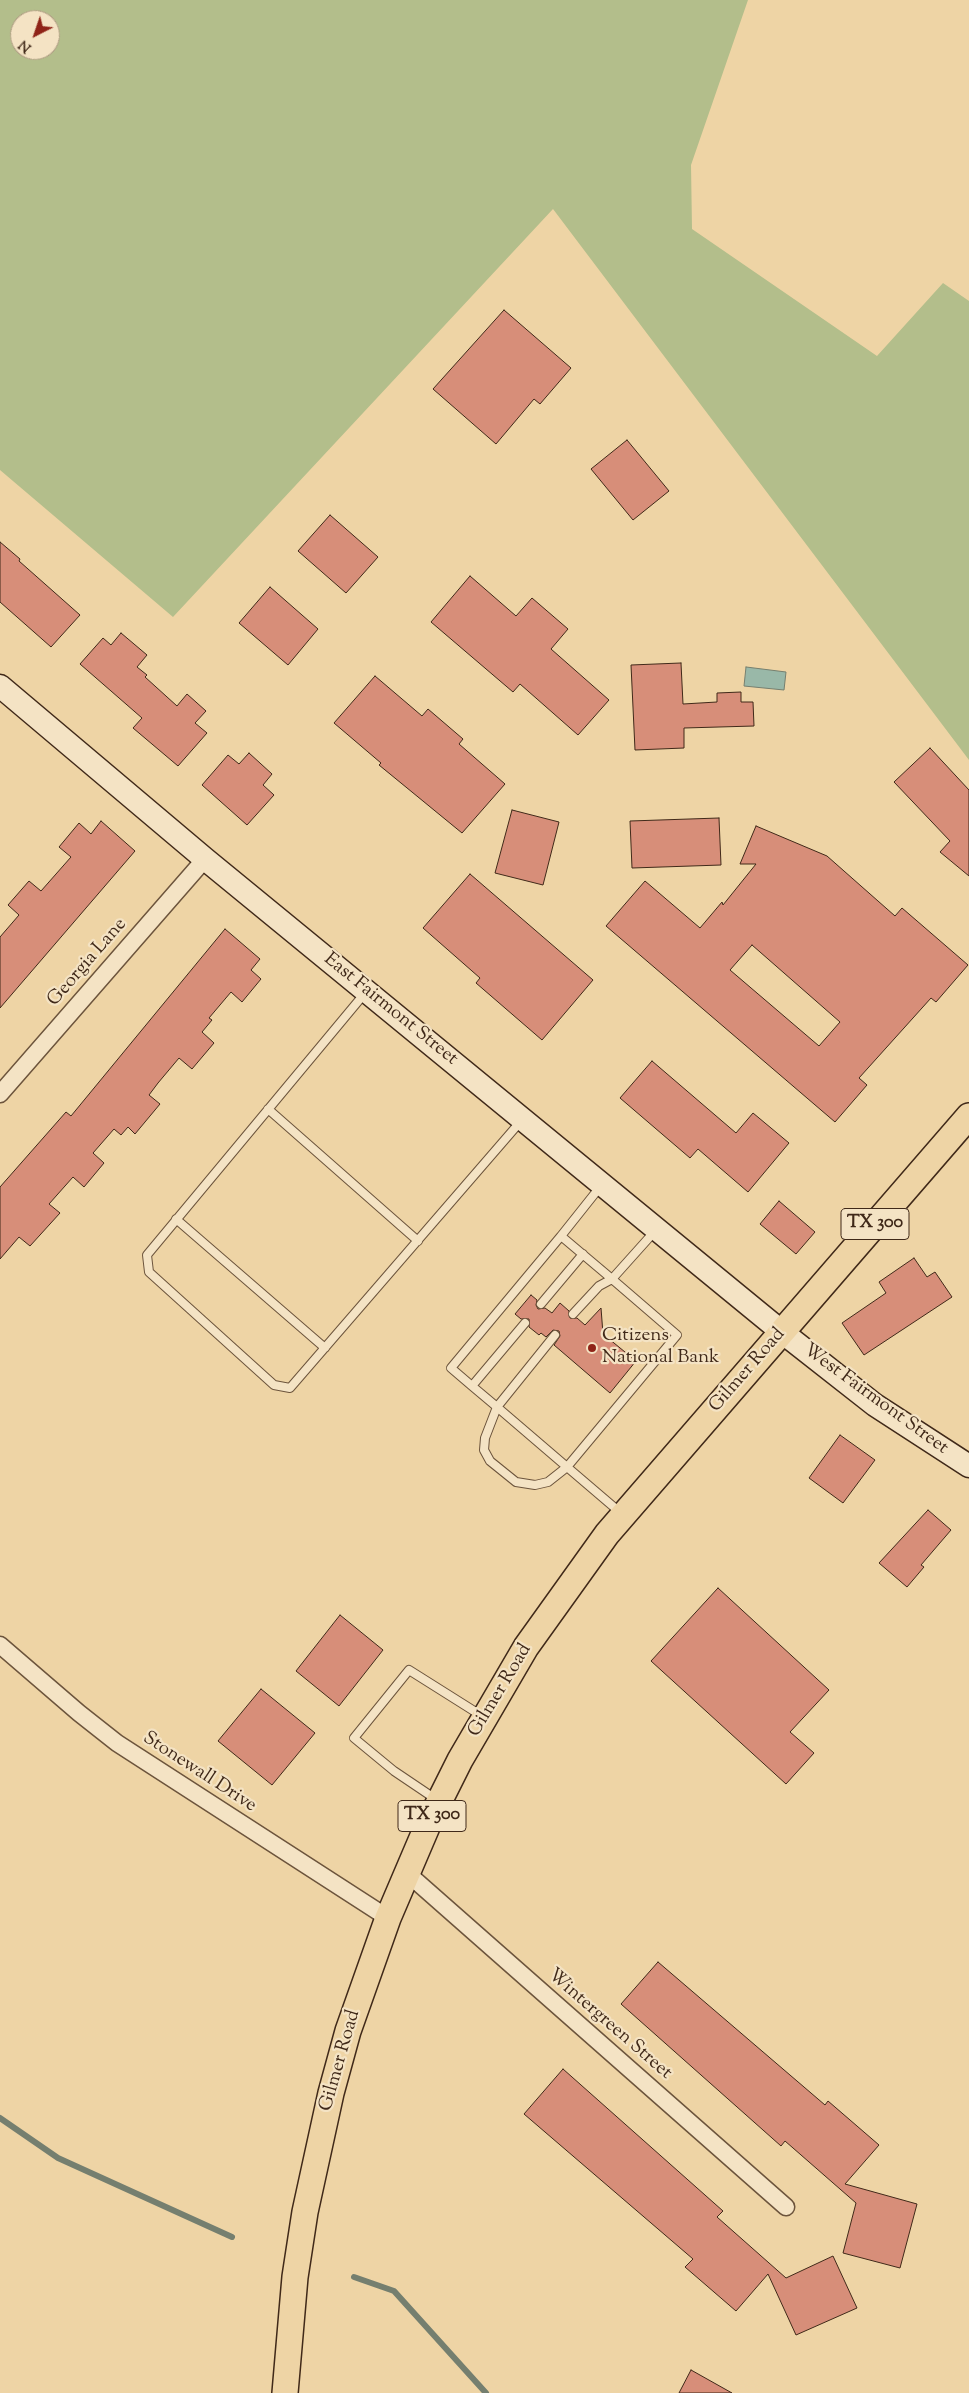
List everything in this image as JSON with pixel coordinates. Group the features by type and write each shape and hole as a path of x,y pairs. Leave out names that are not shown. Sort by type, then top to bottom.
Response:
{"main road":[{"name":"Gilmer Road","path":"285,2393 295,2277 317,2150 348,2031 388,1918 439,1801 484,1718 526,1647 561,1596 623,1515 969,1116"}],"street":[{"name":"East Fairmont Street","path":"0,686 205,859 782,1332"},
{"name":"Georgia Lane","path":"0,1094 205,859"},
{"name":"West Fairmont Street","path":"782,1332 875,1405 969,1466"},
{"name":"Stonewall Drive","path":"0,1646 98,1729 133,1754 388,1918"},
{"name":"Wintergreen Street","path":"407,1873 786,2207"}],"lane":[{"path":"366,991 147,1255 149,1272 274,1385 290,1388 523,1120"},
{"path":"268,1109 418,1241"},
{"path":"602,1185 451,1368 623,1515"},
{"path":"176,1219 325,1348"},
{"path":"573,1314 599,1286 612,1279 656,1229"},
{"path":"555,1335 497,1407 485,1438 484,1450 490,1461 516,1482 535,1484 548,1482 567,1467 677,1335 561,1236"},
{"path":"540,1304 583,1254"},
{"path":"472,1386 525,1323"},
{"path":"439,1801 394,1771 354,1738 409,1670 484,1718"}],"green space":[{"path":"0,0 748,0 691,165 692,229 877,356 943,283 969,301 969,760 553,209 173,617 0,470"}],"shaded area":[{"path":"746,667 786,672 784,690 744,686"}],"building":[{"path":"504,310 571,368 540,404 534,399 496,444 433,389"},
{"path":"627,440 669,491 633,520 591,469"},
{"path":"330,515 378,557 346,593 298,551"},
{"path":"0,542 80,615 51,647 0,602"},
{"path":"470,576 516,616 532,598 568,629 551,649 609,700 578,735 520,684 513,692 431,622"},
{"path":"270,587 318,629 288,665 239,623"},
{"path":"121,633 147,655 137,667 147,675 145,677 177,706 187,694 206,711 195,723 207,733 178,766 133,728 142,718 80,664 103,638 111,645"},
{"path":"681,663 683,704 717,702 717,693 741,692 741,702 753,702 754,726 684,728 684,748 635,750 631,665"},
{"path":"375,676 422,716 428,709 463,739 459,744 505,784 462,833 379,765 381,763 334,723"},
{"path":"930,748 969,790 969,876 940,852 950,841 894,782"},
{"path":"249,753 272,774 263,785 274,795 247,825 202,785 228,755 239,764"},
{"path":"512,810 559,822 543,885 495,873"},
{"path":"719,818 721,865 632,868 630,821"},
{"path":"101,821 135,851 0,1008 0,937 19,915 8,905 29,881 41,891 71,857 59,847 79,823 91,834"},
{"path":"756,826 827,856 895,916 902,908 968,965 936,1002 931,998 859,1078 867,1085 835,1122 606,926 645,881 700,928 722,902 723,905 756,864 740,864","holes":["752,945 840,1022 819,1046 730,970"]},
{"path":"470,874 593,980 542,1040 476,983 480,978 423,928"},
{"path":"225,929 260,959 251,970 261,979 242,1002 231,992 209,1018 212,1020 202,1032 214,1043 192,1069 179,1058 149,1095 160,1104 135,1134 128,1127 121,1135 114,1129 93,1153 104,1163 84,1187 73,1177 49,1204 60,1213 30,1246 19,1237 0,1259 0,1187 66,1112 71,1116"},
{"path":"652,1061 736,1133 753,1113 789,1143 748,1192 698,1149 690,1158 620,1098"},
{"path":"779,1201 815,1232 796,1254 760,1224"},
{"path":"914,1258 927,1277 935,1272 952,1297 864,1355 842,1323 886,1293 879,1282"},
{"name":"Citizens National Bank","path":"531,1295 537,1300 536,1305 538,1309 545,1308 552,1313 560,1303 569,1311 570,1318 577,1318 585,1325 601,1308 603,1334 636,1361 610,1393 554,1345 560,1336 559,1331 553,1330 546,1337 541,1333 539,1335 529,1327 529,1319 521,1319 515,1314"},
{"path":"840,1435 875,1460 843,1503 809,1478"},
{"path":"928,1510 951,1530 921,1565 924,1567 907,1587 879,1563"},
{"path":"718,1588 829,1690 790,1732 814,1753 786,1784 651,1661"},
{"path":"340,1615 383,1650 339,1706 296,1671"},
{"path":"261,1689 315,1733 272,1785 218,1741"},
{"path":"658,1962 825,2105 828,2101 879,2145 845,2184 917,2204 900,2268 843,2253 856,2203 785,2141 781,2146 621,2004"},
{"path":"563,2069 723,2211 717,2217 786,2278 833,2256 857,2308 796,2335 768,2274 736,2311 685,2267 693,2259 524,2114"},
{"path":"691,2370 732,2393 679,2393"}],"waterway":[{"path":"0,2118 58,2158 232,2237"},
{"path":"354,2277 394,2291 486,2393"}],"place":[{"name":"Citizens National Bank","path":"592,1348"}]}
